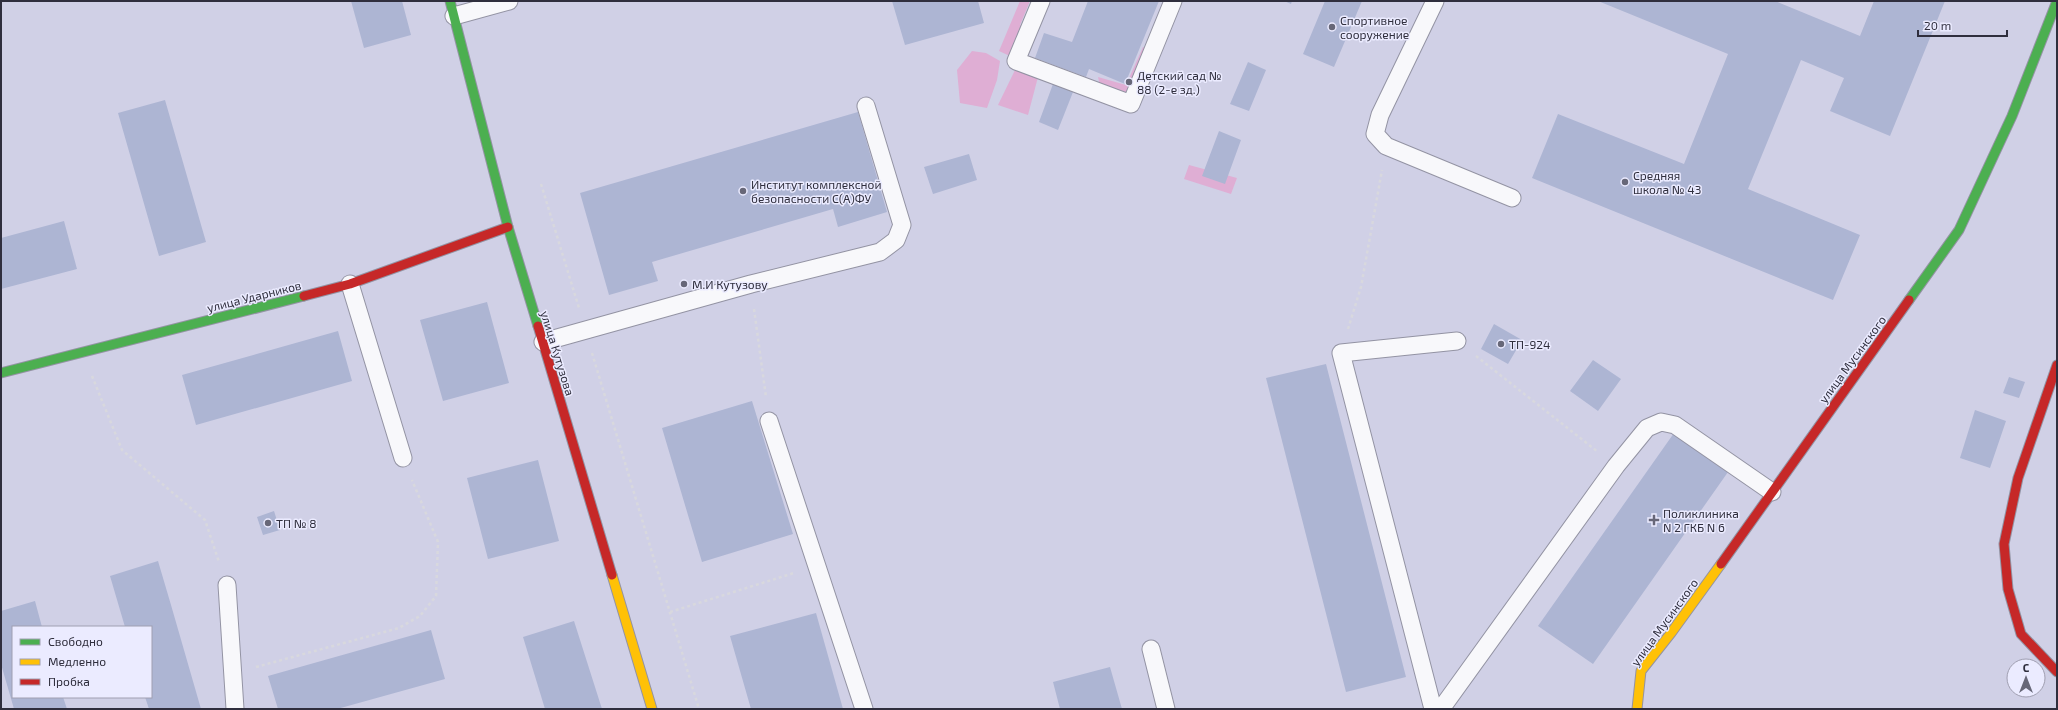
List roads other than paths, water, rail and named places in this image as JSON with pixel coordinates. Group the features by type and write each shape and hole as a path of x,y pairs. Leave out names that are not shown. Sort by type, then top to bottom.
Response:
{"street":[{"name":"улица Мусинского","path":"1637,709 1641,671 1671,633 1959,230 2012,116 2057,2"},
{"name":"улица Кутузова","path":"452,9 508,227 652,709"},
{"name":"улица Ударников","path":"1,373 350,284 508,227"},
{"path":"2057,365 2018,478 2004,544 2008,589 2021,634 2057,672"}],"lane":[{"path":"452,9 509,1"},
{"path":"1041,1 1016,61 1131,104 1173,1"},
{"path":"1435,1 1380,115 1375,134 1386,146 1512,198"},
{"path":"543,342 751,284 880,252 896,240 902,225 866,106"},
{"path":"350,284 403,458"},
{"path":"1433,709 1341,353 1457,341"},
{"path":"769,421 864,709"},
{"path":"1441,709 1616,466 1647,428 1661,422 1675,426 1772,492"},
{"path":"227,585 234,673 235,709"},
{"path":"1150,649 1166,709"}],"place":[{"name":"Спортивное сооружение","path":"1332,27"},
{"name":"Детский сад № 88 (2-е зд.)","path":"1129,82"},
{"name":"Средняя школа № 43","path":"1625,182"},
{"name":"Институт комплексной безопасности С(А)ФУ","path":"743,191"},
{"name":"М.И Кутузову","path":"684,284"},
{"name":"ТП-924","path":"1501,344"},
{"name":"Поликлиника N 2 ГКБ N 6","path":"1654,520"},
{"name":"ТП № 8","path":"268,523"}]}
